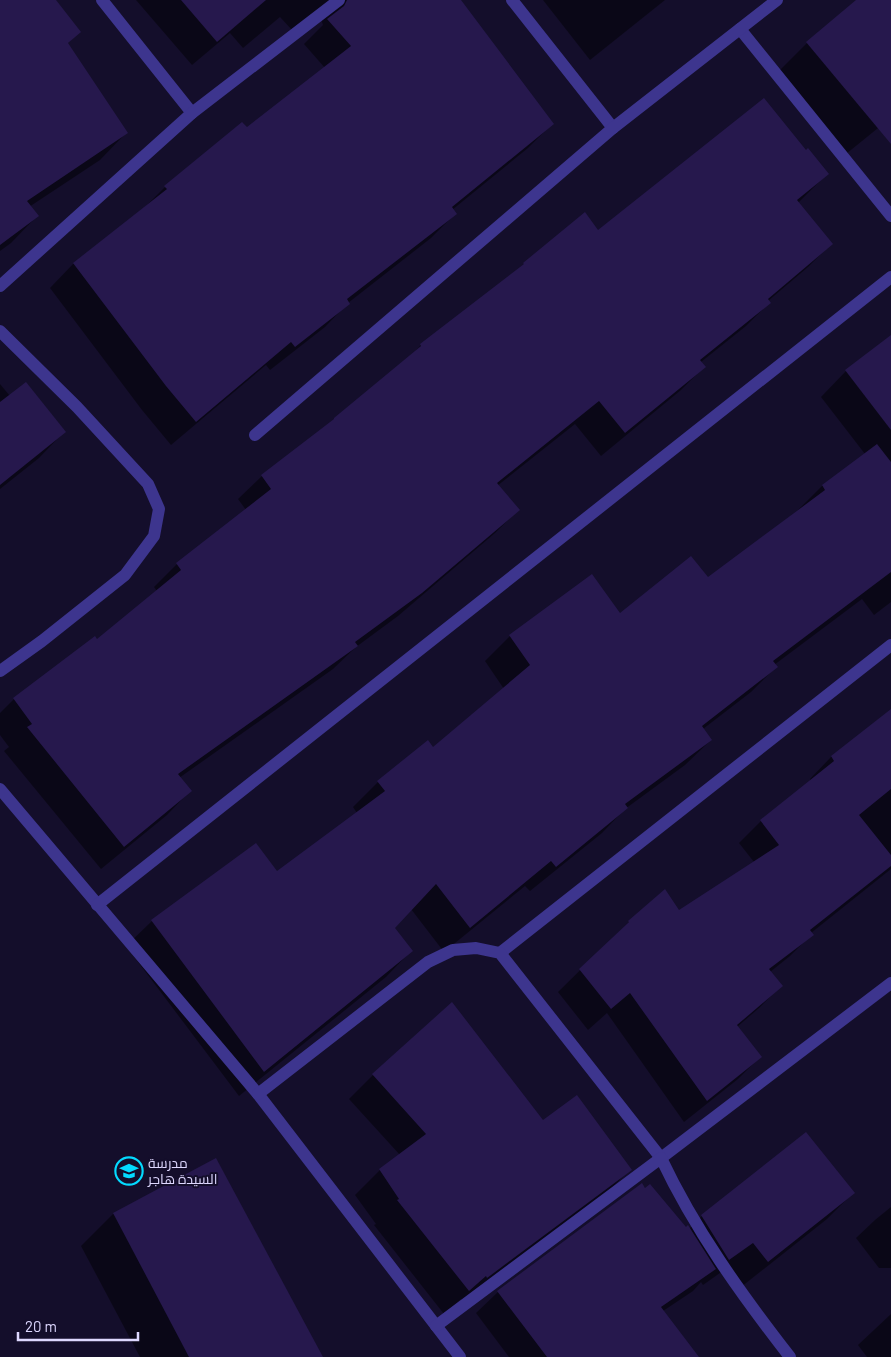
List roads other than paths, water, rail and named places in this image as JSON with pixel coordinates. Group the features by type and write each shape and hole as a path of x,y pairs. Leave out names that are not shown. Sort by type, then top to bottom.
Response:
{"street":[{"path":"102,0 192,113"},
{"path":"0,286 192,113 339,0"},
{"path":"512,0 613,128"},
{"path":"255,435 613,128 777,0"},
{"path":"740,29 891,216"},
{"path":"97,905 891,277"},
{"path":"0,331 77,407 148,484 159,509 154,536 124,575 49,635 0,671"},
{"path":"500,954 891,645"},
{"path":"0,789 258,1094 460,1357"},
{"path":"258,1094 428,962 453,950 476,948 500,954 661,1158 695,1224 747,1302 790,1357"},
{"path":"436,1326 889,987"}],"place":[{"name":"مدرسة السيدة هاجر","path":"129,1171"}]}
